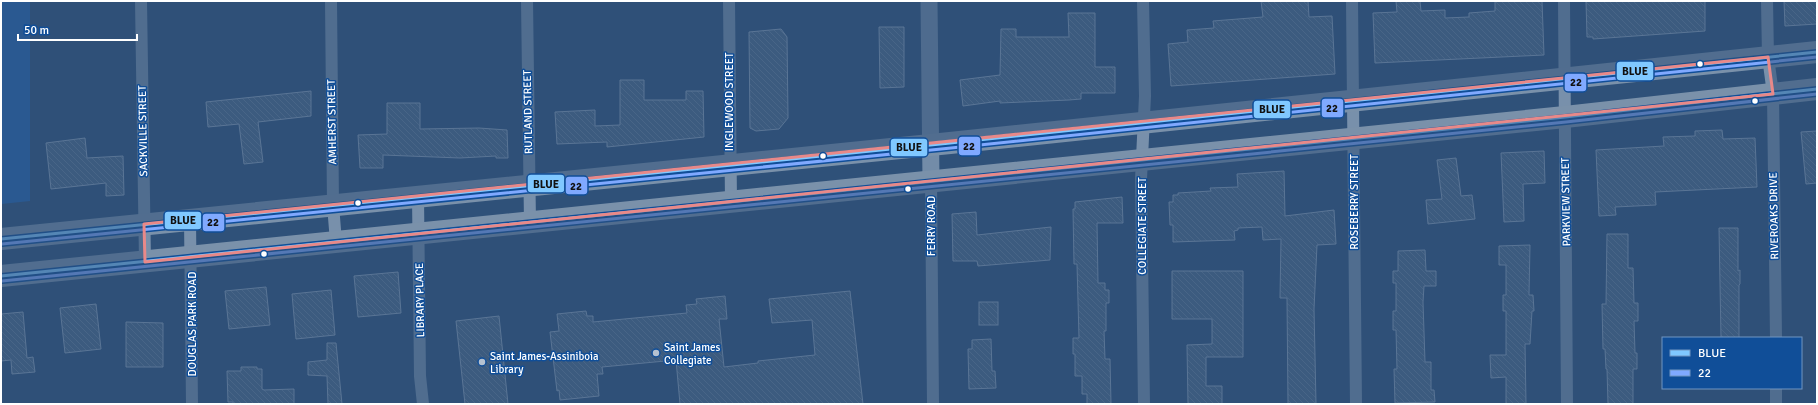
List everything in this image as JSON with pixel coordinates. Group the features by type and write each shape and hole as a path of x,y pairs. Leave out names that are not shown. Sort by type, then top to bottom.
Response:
{"highway":[{"path":"1,239 930,145 1817,52"},
{"path":"1,276 1565,117 1817,89"}],"main road":[{"name":"FERRY ROAD","path":"929,1 931,181"}],"street":[{"name":"SACKVILLE STREET","path":"141,1 145,262"},
{"name":"AMHERST STREET","path":"331,1 333,205 336,242"},
{"name":"RUTLAND STREET","path":"527,1 528,185 530,223"},
{"name":"INGLEWOOD STREET","path":"729,1 730,165 732,202"},
{"name":"COLLEGIATE STREET","path":"1143,1 1144,122 1142,159 1144,404"},
{"name":"ROSEBERRY STREET","path":"1352,1 1356,404"},
{"name":"PARKVIEW STREET","path":"1564,1 1567,404"},
{"name":"RIVEROAKS DRIVE","path":"1767,1 1768,58 1772,94 1776,337"},
{"name":"FERRY ROAD","path":"931,181 933,404"},
{"name":"LIBRARY PLACE","path":"418,196 420,376 422,404"},
{"name":"DOUGLAS PARK ROAD","path":"190,219 192,257 192,404"},
{"path":"1776,389 1776,404"}],"highlighted area":[{"path":"1768,57 1773,94 145,262 144,224"}],"shaded area":[{"path":"1,1 30,1 30,201 1,204"}],"building":[{"path":"1261,1 1308,1 1309,17 1332,16 1335,74 1171,86 1168,44 1188,42 1187,30 1214,28 1213,21 1263,17"},
{"path":"1396,1 1420,1 1421,11 1445,10 1445,18 1469,17 1469,13 1495,11 1495,1 1542,1 1544,55 1375,63 1373,13 1397,12"},
{"path":"1586,1 1705,1 1705,31 1593,39 1593,37 1587,37"},
{"path":"1784,1 1817,1 1817,24 1785,26"},
{"path":"1068,13 1095,13 1095,67 1115,67 1115,93 1081,93 1081,99 1000,103 1000,101 963,106 960,80 1000,75 1001,29 1016,29 1016,37 1069,37"},
{"path":"879,27 904,27 904,87 880,88"},
{"path":"781,29 787,37 788,118 779,129 756,131 750,128 749,32"},
{"path":"620,80 644,80 644,100 686,100 686,91 703,91 704,137 607,147 607,142 557,144 555,112 595,110 595,126 620,125"},
{"path":"311,91 311,116 258,122 263,162 244,164 239,124 208,127 206,102"},
{"path":"387,103 420,103 420,129 479,128 507,130 508,158 496,158 496,156 460,158 383,155 383,168 360,168 358,135 387,134"},
{"path":"1722,130 1723,139 1755,138 1757,187 1655,192 1656,205 1615,207 1616,215 1599,216 1596,150 1664,146 1663,137 1695,136 1695,131"},
{"path":"1817,131 1817,183 1806,184 1801,132"},
{"path":"85,138 87,158 123,156 124,195 106,196 106,183 51,189 46,143"},
{"path":"1544,151 1545,183 1523,184 1524,221 1504,222 1501,153"},
{"path":"1456,158 1461,196 1472,195 1475,219 1428,224 1426,200 1442,199 1437,160"},
{"path":"1284,171 1285,216 1334,210 1336,244 1317,245 1314,309 1316,404 1288,404 1287,298 1280,298 1281,239 1263,240 1262,227 1238,228 1238,230 1234,231 1235,240 1173,242 1173,225 1170,225 1169,202 1173,202 1173,195 1178,195 1178,193 1211,191 1210,188 1238,187 1237,174"},
{"path":"1122,197 1123,223 1097,223 1098,283 1105,283 1105,290 1109,290 1109,303 1106,303 1106,331 1104,331 1105,359 1110,359 1111,404 1087,404 1087,394 1082,394 1082,376 1075,376 1075,354 1073,354 1073,338 1079,338 1077,264 1074,264 1073,209 1075,209 1075,202"},
{"path":"976,212 977,235 1051,227 1050,260 978,266 977,261 953,261 952,214"},
{"path":"1719,228 1738,228 1738,271 1740,270 1739,337 1721,337"},
{"path":"1607,234 1628,234 1628,268 1633,268 1634,303 1638,303 1638,321 1634,321 1637,369 1633,369 1633,404 1608,404 1607,369 1605,349 1603,349 1602,304 1606,304"},
{"path":"1530,245 1529,295 1533,295 1534,311 1532,311 1530,344 1525,344 1526,404 1506,404 1506,377 1491,378 1490,355 1506,355 1506,311 1503,311 1503,295 1506,295 1506,265 1499,265 1499,246"},
{"path":"1425,250 1426,271 1436,271 1436,286 1424,286 1423,302 1425,362 1431,362 1431,390 1434,390 1435,402 1395,403 1394,369 1397,369 1396,330 1393,330 1393,311 1396,311 1396,283 1393,283 1393,271 1398,271 1398,251"},
{"path":"1172,271 1243,271 1243,357 1206,357 1206,386 1222,386 1222,404 1188,404 1187,345 1212,344 1212,319 1172,319"},
{"path":"398,272 401,313 358,317 354,276"},
{"path":"266,287 270,325 229,329 225,291"},
{"path":"331,290 335,335 296,339 292,294"},
{"path":"850,291 863,404 680,404 676,360 602,367 603,374 597,374 599,396 560,400 559,390 557,391 550,332 559,331 557,314 586,311 587,316 593,316 593,322 687,313 686,305 697,304 696,299 725,296 727,319 719,319 724,367 758,363 758,361 815,355 812,320 772,323 769,299"},
{"path":"979,302 998,302 998,325 979,325"},
{"path":"96,304 101,349 65,353 60,308"},
{"path":"23,312 27,358 33,357 35,372 12,374 11,360 1,361 1,314"},
{"name":"Saint James-Assiniboia Library","path":"499,316 508,404 465,404 456,321"},
{"path":"126,322 163,323 163,367 126,367"},
{"path":"991,339 992,371 995,371 996,388 969,389 968,349 972,349 972,340"},
{"path":"327,343 336,343 342,404 328,404 327,376 308,375 308,362 327,360"},
{"path":"241,367 257,367 257,369 262,369 262,389 264,390 294,389 294,404 233,404 233,402 228,402 227,371 241,371"}],"transit line":[{"name":"BLUE","path":"1,239 950,143 1817,52"},
{"name":"22","path":"2,244 951,148 1817,57"},
{"name":"BLUE","path":"1,276 1565,117 1817,89"},
{"name":"22","path":"2,281 1566,122 1817,94"}],"place":[{"name":"Saint James Collegiate","path":"656,353"},
{"name":"Saint James-Assiniboia Library","path":"482,362"}]}
